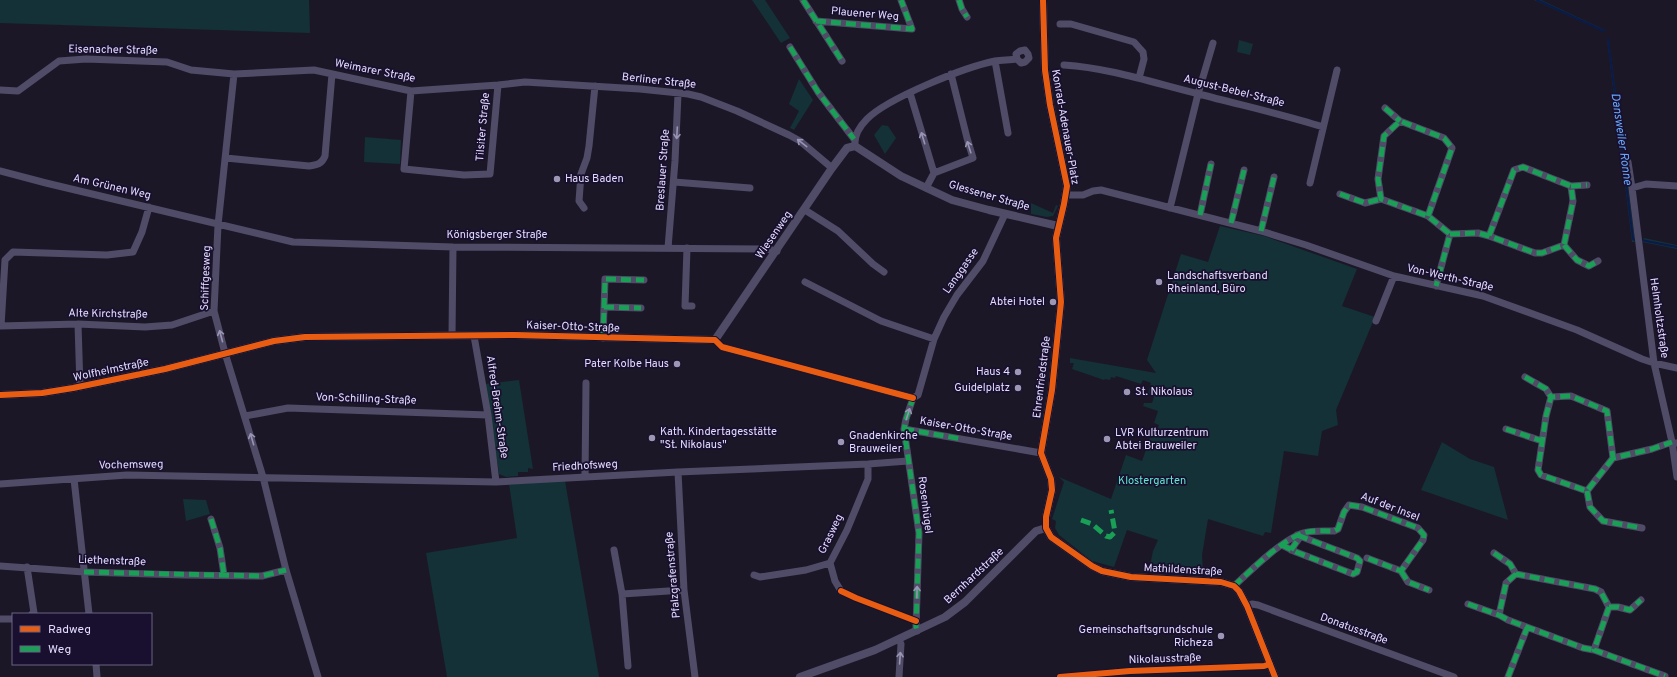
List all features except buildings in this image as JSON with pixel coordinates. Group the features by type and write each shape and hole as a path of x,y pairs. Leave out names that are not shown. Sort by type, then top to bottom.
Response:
{"street":[{"path":"803,0 842,61"},
{"name":"Plauener Weg","path":"816,21 912,29 901,0"},
{"path":"959,0 967,17"},
{"name":"Konrad-Adenauer-Platz","path":"1044,2 1044,70 1066,180 1066,195 1058,226"},
{"path":"1060,24 1071,24 1134,42 1143,52 1144,60 1139,78"},
{"path":"1170,208 1198,94 1213,43"},
{"name":"Glessener Straße","path":"790,47 818,92 855,143 901,176 952,200 1058,226"},
{"name":"Eisenacher Straße","path":"0,90 18,91 60,61 86,59 167,62 191,70 234,74"},
{"path":"855,143 860,127 868,118 895,99 951,74 995,61 1017,59"},
{"path":"995,61 1008,133"},
{"name":"August-Bebel-Straße","path":"1064,65 1087,66 1139,78 1269,111 1323,127"},
{"name":"Weimarer Straße","path":"234,74 314,70 412,91 498,86 536,82"},
{"path":"1310,184 1337,70"},
{"name":"Schiffgesweg","path":"234,74 218,226 214,310 225,353 262,477 286,570"},
{"path":"226,158 317,165 325,156 332,74"},
{"path":"926,188 934,173 973,158 951,74"},
{"name":"Berliner Straße","path":"536,82 595,86 701,97 772,126 800,141 832,168"},
{"name":"Tilsiter Straße","path":"412,91 404,169 464,175 490,174 498,86"},
{"path":"584,208 579,201 580,174 587,158 590,146 595,86"},
{"path":"910,93 934,173"},
{"name":"Breslauer Straße","path":"668,248 674,182 678,94"},
{"path":"1385,108 1400,121 1444,138 1452,148 1428,216"},
{"path":"1381,199 1378,179 1384,136 1400,121"},
{"name":"Wiesenweg","path":"715,340 805,210 832,168 847,148 855,143"},
{"name":"Helmholtzstraße","path":"1628,162 1654,363 1675,442 1677,477"},
{"path":"1200,215 1211,164"},
{"path":"1489,236 1514,170 1523,167 1571,186 1587,185"},
{"path":"1231,223 1244,170"},
{"name":"Am Grünen Weg","path":"0,171 149,207 218,226"},
{"path":"1261,231 1274,177"},
{"path":"674,182 750,188"},
{"path":"1632,188 1646,184 1677,186"},
{"path":"1564,245 1574,201 1571,186"},
{"name":"Von-Werth-Straße","path":"1066,195 1083,195 1093,191 1102,190 1261,231 1394,276 1482,296 1577,330 1654,363 1677,368"},
{"path":"1340,194 1365,203 1381,199 1428,216 1450,234 1478,233 1535,253 1542,253 1564,245"},
{"path":"1,326 5,260 13,252 107,255 132,252 142,232 149,207"},
{"path":"805,210 838,230 873,264 884,272"},
{"name":"Langgasse","path":"913,398 918,395 934,339 944,317 983,261 1005,214"},
{"name":"Königsberger Straße","path":"218,226 293,242 453,247 687,248 766,249 777,251"},
{"name":"Ehrenfriedstraße","path":"1041,453 1052,390 1061,291 1056,245 1058,226"},
{"path":"1436,286 1450,234"},
{"path":"1564,245 1577,260 1589,266 1598,261"},
{"path":"452,336 453,247"},
{"path":"687,248 685,306 692,306"},
{"path":"1376,321 1394,276"},
{"name":"Kaiser-Otto-Straße","path":"602,338 605,279 644,280"},
{"path":"805,282 882,322 934,339"},
{"name":"Kaiser-Otto-Straße","path":"604,307 642,308"},
{"name":"Alte Kirchstraße","path":"1,326 78,324 145,327 172,325 214,310"},
{"path":"78,324 80,387"},
{"name":"Alfred-Brehm-Straße","path":"474,336 488,414 496,482"},
{"name":"Kaiser-Otto-Straße","path":"225,353 274,341 305,337 540,336 715,340 722,347 913,398 904,429 1041,453"},
{"name":"Wolfhelmstraße","path":"0,395 42,393 80,387 165,369 225,353"},
{"path":"1525,377 1546,389 1552,397"},
{"path":"585,476 586,384"},
{"path":"1552,397 1571,396 1607,411 1613,458"},
{"path":"1552,397 1546,416 1538,470 1541,475 1587,491"},
{"name":"Von-Schilling-Straße","path":"245,416 288,408 488,414"},
{"name":"Rosenhügel","path":"904,429 919,533 917,631"},
{"path":"1506,430 1542,441"},
{"path":"1642,528 1603,521 1590,507 1587,491 1613,458 1675,442"},
{"path":"1041,453 1051,479 1052,490 1046,517 1046,528"},
{"name":"Friedhofsweg","path":"262,477 496,482 585,476 908,461"},
{"name":"Grasweg","path":"754,575 760,576 806,570 830,563 847,530 868,479 868,464"},
{"name":"Pfalzgrafenstraße","path":"678,472 684,590 695,677"},
{"name":"Vochemsweg","path":"0,484 127,475 262,477"},
{"path":"74,479 89,613"},
{"name":"Auf der Insel","path":"1234,586 1282,545 1304,532 1334,531 1338,529 1344,512 1349,505 1362,507 1418,528 1424,535 1423,540 1401,571"},
{"path":"211,519 220,548 224,575"},
{"name":"Mathildenstraße","path":"1046,528 1051,537 1092,566 1102,571 1131,577 1221,582 1234,586 1239,591 1247,606 1275,677"},
{"name":"Bernhardstraße","path":"800,677 834,666 899,640 945,617 965,602 1036,531 1046,528"},
{"path":"1282,545 1291,550 1353,574 1357,572 1360,561 1357,558 1298,536 1291,550"},
{"path":"614,550 622,594 628,666"},
{"path":"1494,553 1510,564 1516,574 1595,589 1601,592 1609,607 1594,650"},
{"path":"1367,558 1401,571 1408,582 1429,590"},
{"path":"830,563 836,580 842,590"},
{"name":"Liethenstraße","path":"0,566 84,572 262,576 286,570"},
{"path":"27,567 34,613"},
{"path":"286,570 318,677"},
{"path":"1499,615 1506,583 1516,574"},
{"path":"622,594 684,590"},
{"path":"1609,607 1618,607 1630,610 1641,600"},
{"name":"Donatusstraße","path":"1247,606 1252,604 1258,605 1454,677"},
{"path":"1468,604 1499,615 1526,628 1583,648 1594,650 1665,676"},
{"path":"0,619 12,619"},
{"path":"1508,677 1526,628"},
{"path":"899,640 901,644 899,677"},
{"name":"Nikolausstraße","path":"1060,677 1264,666 1270,664"},
{"path":"96,665 98,677"}],"green space":[{"path":"0,0 309,0 310,33 0,23"},
{"path":"752,0 765,0 790,38 781,43"},
{"path":"1534,0 1541,0 1605,30 1604,32"},
{"path":"1607,39 1609,40 1635,242 1632,242"},
{"path":"1239,40 1253,44 1250,55 1237,52"},
{"path":"799,79 813,100 794,130 790,128 799,111 789,104"},
{"path":"882,125 888,126 896,138 885,154 874,135"},
{"path":"365,137 401,140 400,164 364,162"},
{"path":"1031,203 1053,213 1056,205 1058,206 1053,216 1047,217 1031,214"},
{"name":"Klostergarten","path":"1220,226 1264,236 1357,269 1342,306 1375,317 1336,410 1338,425 1322,431 1318,456 1284,451 1271,533 1265,532 1263,536 1208,519 1202,555 1203,573 1149,570 1153,551 1158,540 1127,530 1114,567 1092,561 1059,535 1055,528 1056,521 1052,519 1064,482 1059,477 1111,499 1126,455 1142,461 1151,435 1155,437 1159,425 1154,423 1158,411 1143,406 1144,403 1152,403 1154,397 1148,393 1151,383 1143,380 1141,384 1116,376 1115,378 1111,377 1110,380 1104,380 1072,369 1074,363 1070,363 1070,358 1156,373 1147,360 1181,254 1208,262"},
{"path":"1644,238 1677,245 1677,249 1642,242"},
{"path":"519,380 533,469 528,468 528,472 518,472 518,476 506,477 499,474 485,384"},
{"path":"1442,442 1470,459 1494,467 1508,520 1421,490"},
{"path":"565,481 599,677 447,677 426,553 517,538 509,484"},
{"path":"183,499 206,500 210,514 186,521"}],"waterway":[{"name":"Dansweiler Ronne","path":"1537,0 1604,31"},
{"name":"Dansweiler Ronne","path":"1608,39 1633,239 1635,240"},
{"name":"Dansweiler Ronne","path":"1641,240 1677,247"}],"marked path":[{"path":"803,0 842,61"},
{"path":"816,21 912,29 901,0"},
{"path":"959,0 967,17"},
{"path":"790,47 818,92 854,139"},
{"path":"1385,108 1400,121"},
{"path":"1428,216 1452,148 1444,138 1400,121 1384,136 1378,179 1381,199 1428,216 1450,234 1436,286"},
{"path":"1200,215 1211,164"},
{"path":"1450,234 1478,233 1535,253 1542,253 1564,245 1573,201 1571,186 1523,167 1514,170 1489,236"},
{"path":"1231,223 1244,170"},
{"path":"1261,231 1274,177"},
{"path":"1571,186 1587,185"},
{"path":"1340,194 1365,203 1381,199"},
{"path":"1564,245 1577,260 1589,266 1598,261"},
{"path":"603,338 605,279 644,280"},
{"path":"604,307 641,308"},
{"path":"1525,377 1546,389 1551,397"},
{"path":"1613,458 1587,491 1541,475 1538,470 1546,416 1551,397 1571,396 1607,411 1613,458 1652,449 1672,442"},
{"path":"911,398 913,398 904,429 919,533 917,631"},
{"path":"904,429 962,439"},
{"path":"1506,429 1542,441"},
{"path":"1587,491 1590,507 1603,521 1642,528"},
{"path":"1234,586 1267,556 1295,536 1307,532 1334,531 1338,529 1344,512 1349,505 1362,507 1418,528 1424,535 1423,540 1401,571 1367,558"},
{"path":"1081,520 1092,524 1106,536 1110,537 1115,532 1111,510"},
{"path":"211,519 220,548 224,575"},
{"path":"1282,545 1353,574 1357,572 1360,561 1357,558 1297,535"},
{"path":"1291,550 1300,537"},
{"path":"1494,553 1510,564 1516,574 1595,589 1601,592 1609,607 1594,650 1665,676"},
{"path":"84,572 262,576 286,570"},
{"path":"1401,571 1408,582 1429,590"},
{"path":"1516,574 1506,583 1499,615 1508,620 1583,648 1594,650"},
{"path":"1609,607 1618,607 1630,610 1641,600"},
{"path":"1468,604 1499,615"},
{"path":"1508,677 1527,628"}],"cycle path":[{"path":"1043,0 1045,70 1050,105 1067,186 1056,238 1061,302 1052,390 1041,453 1051,479 1052,490 1046,517 1046,528 1051,537 1092,566 1102,571 1131,577 1221,582 1234,586 1239,591 1247,606 1275,677"},
{"path":"0,395 42,393 73,388 165,369 274,341 305,337 515,335 715,340 722,347 913,398"},
{"path":"841,591 916,621"},
{"path":"1060,677 1130,671 1264,666 1270,664"}],"place":[{"name":"Haus Baden","path":"557,179"},
{"name":"Landschaftsverband Rheinland, Büro","path":"1159,282"},
{"name":"Abtei Hotel","path":"1053,302"},
{"name":"Pater Kolbe Haus","path":"677,364"},
{"name":"Haus 4","path":"1018,372"},
{"name":"Guidelplatz","path":"1018,388"},
{"name":"St. Nikolaus","path":"1127,392"},
{"name":"Kath. Kindertagesstätte \"St. Nikolaus\"","path":"652,438"},
{"name":"LVR Kulturzentrum Abtei Brauweiler","path":"1107,439"},
{"name":"Gnadenkirche Brauweiler","path":"841,442"},
{"name":"Gemeinschaftsgrundschule Richeza","path":"1221,636"}]}
